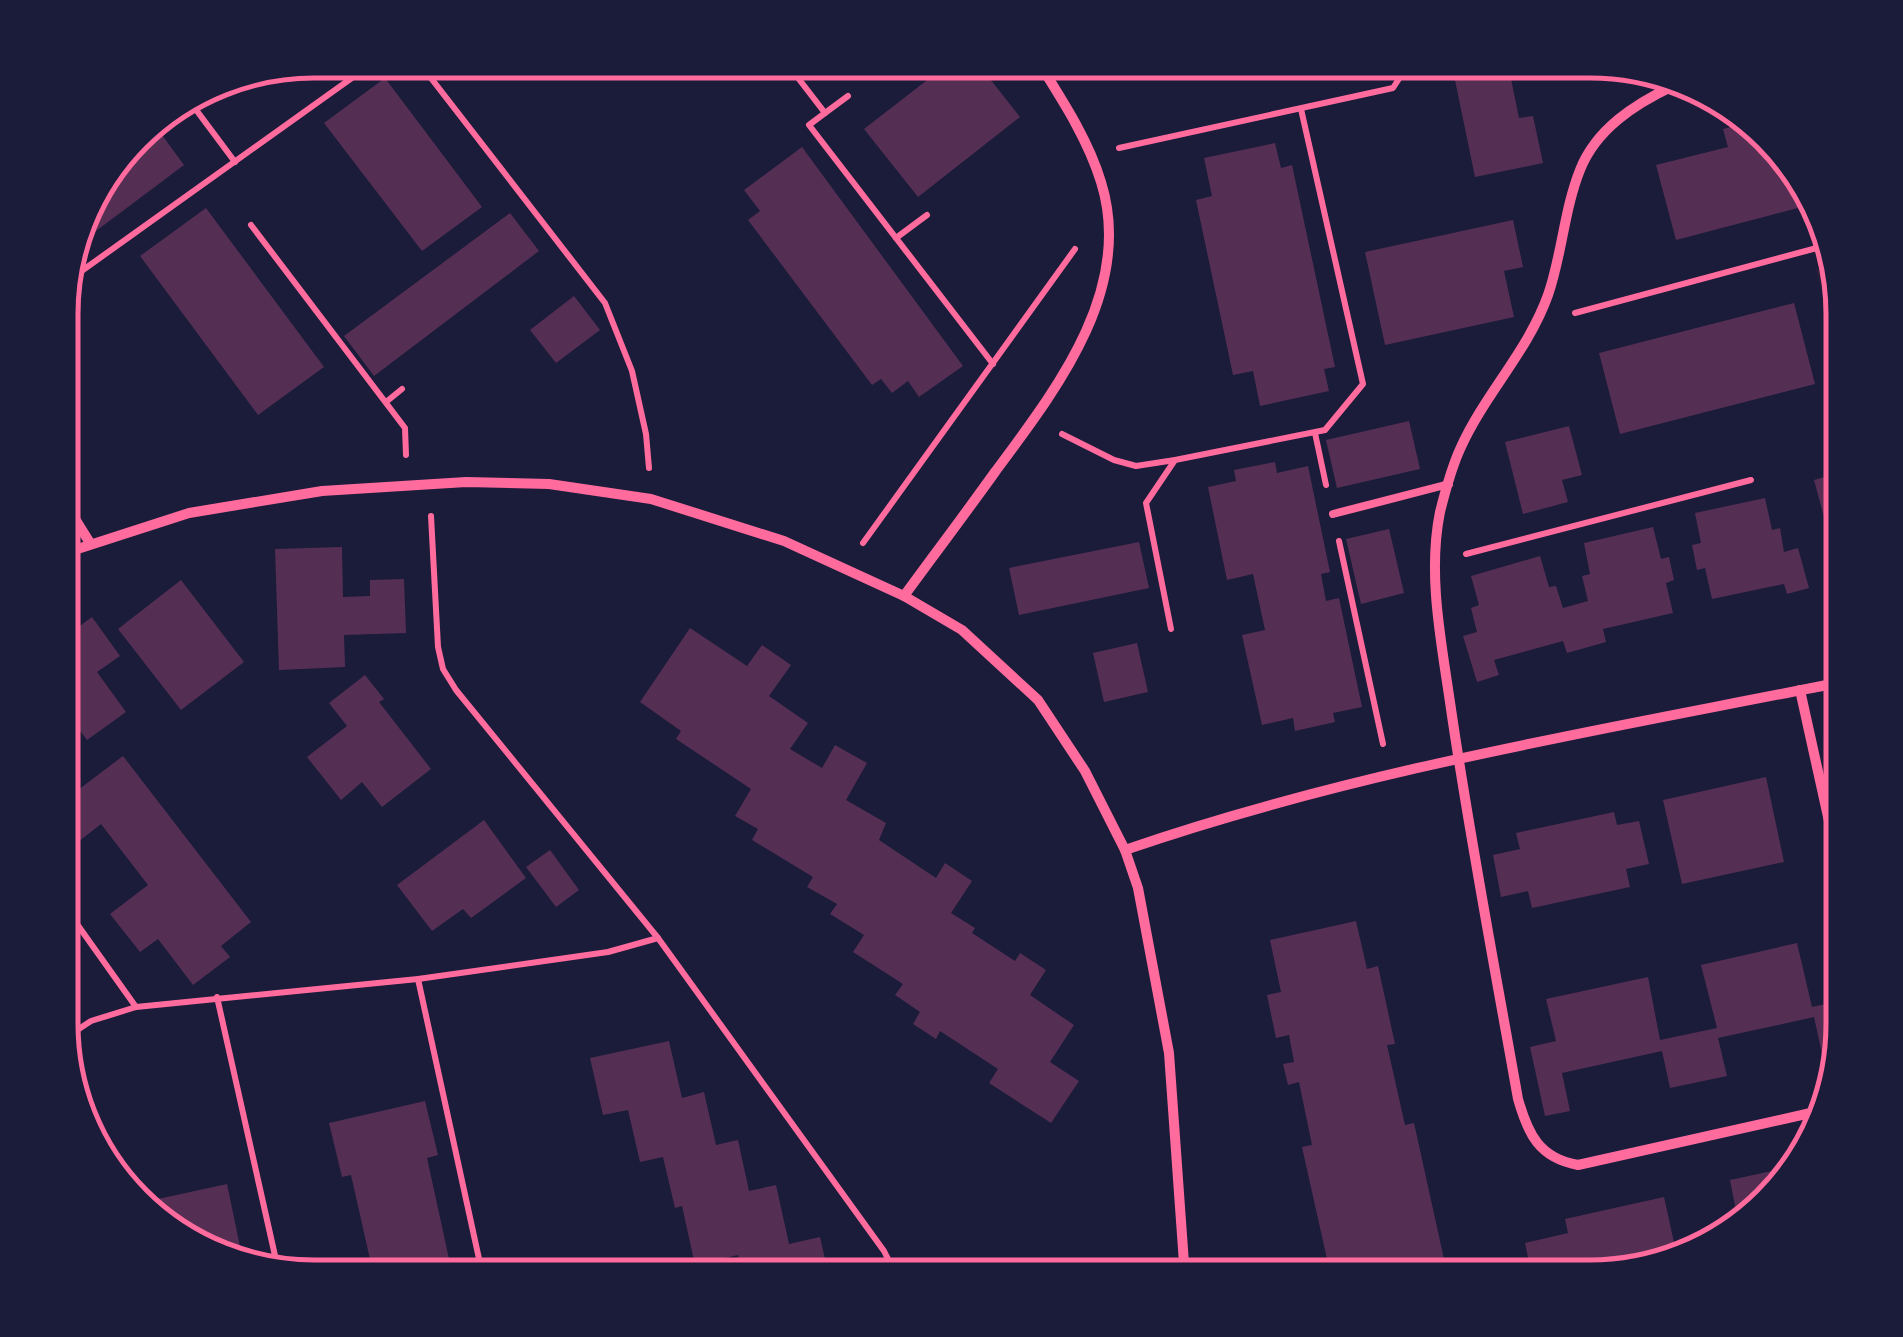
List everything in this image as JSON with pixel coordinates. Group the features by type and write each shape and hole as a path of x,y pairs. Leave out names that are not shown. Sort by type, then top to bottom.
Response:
{"street":[{"path":"904,596 1034,420 1088,330 1106,273 1102,183 1068,109 1048,78"},
{"path":"1665,90 1636,104 1604,134 1580,169 1548,296 1461,447 1440,514 1436,562 1439,622 1518,1098 1534,1142 1549,1155 1578,1165 1807,1114"},
{"path":"78,548 189,514 322,491 430,484 549,484 652,499 784,541 904,596 962,630 1038,700 1086,771 1126,850 1138,888 1169,1053 1183,1260"},
{"path":"78,524 90,544"},
{"path":"1126,850 1175,833 1459,759 1825,685"},
{"path":"1800,690 1825,803"}],"lane":[{"path":"1332,514 1449,484"}],"path":[{"path":"82,271 352,78"},
{"path":"431,78 605,303 632,371 646,434 652,499"},
{"path":"798,78 825,113"},
{"path":"1089,155 1394,88 1400,78"},
{"path":"848,96 809,125 992,364"},
{"path":"196,109 235,163"},
{"path":"1034,420 1114,460 1136,466 1325,430 1363,384 1300,109"},
{"path":"844,568 1105,208"},
{"path":"896,238 927,215"},
{"path":"250,225 405,428 408,486"},
{"path":"1535,324 1816,248"},
{"path":"386,402 402,389"},
{"path":"1314,433 1390,776"},
{"path":"1171,628 1146,503 1175,460"},
{"path":"1436,562 1751,480"},
{"path":"430,484 442,669 658,938 888,1259"},
{"path":"78,925 136,1006"},
{"path":"78,1030 91,1021 136,1006 418,979 608,952 658,938"},
{"path":"418,979 479,1259"},
{"path":"217,997 275,1256"}],"shaded area":[{"path":"1821,268 1825,303 1816,269"}],"building":[{"path":"385,78 482,207 422,251 324,123"},
{"path":"930,78 989,78 1020,117 918,197 864,129"},
{"path":"1511,78 1519,118 1533,116 1543,163 1475,177 1455,80"},
{"path":"1733,126 1767,158 1800,207 1676,240 1656,165 1728,147 1723,129"},
{"path":"161,134 184,165 92,234 117,183"},
{"path":"1275,143 1281,168 1292,165 1335,367 1324,369 1329,391 1260,406 1253,371 1233,375 1196,200 1212,196 1204,158"},
{"path":"802,147 963,366 919,397 908,381 892,393 881,379 872,385 748,220 760,211 744,190"},
{"path":"206,208 324,367 258,415 140,256"},
{"path":"510,213 539,251 374,376 344,336"},
{"path":"1513,220 1523,267 1504,271 1514,317 1385,345 1365,252"},
{"path":"574,296 600,330 556,363 530,330"},
{"path":"1794,303 1815,384 1620,434 1599,353"},
{"path":"1409,421 1420,469 1337,488 1326,440"},
{"path":"1569,426 1582,475 1562,480 1568,502 1523,514 1505,442"},
{"path":"1275,462 1277,473 1308,466 1330,572 1321,574 1326,601 1339,598 1362,707 1333,713 1335,722 1295,731 1293,718 1262,725 1242,635 1265,630 1253,574 1227,580 1208,487 1236,481 1234,470"},
{"path":"1825,477 1825,521 1814,480"},
{"path":"1765,498 1772,530 1780,528 1784,552 1798,548 1809,588 1787,594 1784,584 1712,599 1705,568 1697,570 1692,545 1701,543 1695,513"},
{"path":"1653,527 1661,559 1669,557 1674,580 1666,583 1673,613 1603,629 1606,642 1567,653 1563,641 1494,660 1499,675 1477,682 1463,636 1477,632 1471,608 1479,605 1471,576 1540,556 1549,587 1556,586 1563,608 1588,601 1582,576 1590,574 1584,543"},
{"path":"1389,529 1404,593 1361,604 1346,539"},
{"path":"1139,542 1149,588 1019,615 1009,568"},
{"path":"342,547 343,597 370,596 370,580 404,579 406,633 344,635 345,667 279,670 275,549"},
{"path":"181,580 244,662 181,710 118,629"},
{"path":"92,617 120,656 97,672 126,712 87,740 78,728 78,627"},
{"path":"690,628 747,666 762,645 791,665 769,696 808,723 790,749 822,768 835,745 867,763 846,800 886,823 879,840 936,878 945,863 972,881 951,913 975,928 972,933 1015,961 1020,953 1046,970 1030,995 1074,1025 1050,1062 1079,1081 1051,1123 989,1083 998,1069 940,1031 936,1039 913,1024 920,1012 895,995 903,984 853,952 864,935 830,914 837,904 807,887 813,877 752,840 758,829 735,816 751,789 676,739 681,731 640,702"},
{"path":"1137,643 1148,692 1104,702 1093,653"},
{"path":"365,675 384,699 379,702 431,769 382,807 362,782 341,800 307,757 347,726 329,703"},
{"path":"123,756 251,922 221,946 230,957 193,985 158,939 140,952 110,914 148,885 101,824 78,842 78,790"},
{"path":"1766,777 1784,862 1682,884 1663,800"},
{"path":"1614,812 1617,825 1639,821 1649,864 1626,869 1630,887 1532,908 1528,891 1501,897 1493,855 1520,849 1516,833"},
{"path":"484,820 526,878 471,918 463,909 432,931 397,885"},
{"path":"550,850 579,890 556,907 526,867"},
{"path":"1356,921 1367,969 1378,966 1395,1044 1387,1045 1405,1125 1414,1123 1444,1260 1327,1260 1302,1147 1312,1145 1299,1082 1288,1085 1283,1064 1294,1062 1289,1035 1276,1038 1267,995 1281,992 1270,940"},
{"path":"1797,943 1812,1007 1825,1004 1823,1057 1814,1017 1718,1038 1727,1076 1670,1088 1662,1051 1562,1073 1570,1111 1545,1116 1530,1047 1556,1041 1546,999 1648,977 1660,1040 1717,1028 1701,965"},
{"path":"669,1041 682,1098 704,1092 716,1145 738,1140 749,1191 776,1185 789,1244 820,1237 825,1259 739,1259 738,1255 694,1259 682,1206 675,1208 663,1157 640,1162 628,1110 603,1115 590,1058"},
{"path":"425,1101 438,1155 427,1158 449,1259 370,1259 351,1175 342,1177 329,1123"},
{"path":"1774,1171 1736,1209 1730,1180"},
{"path":"227,1184 240,1248 196,1228 157,1199"},
{"path":"1664,1197 1674,1243 1620,1257 1528,1260 1525,1243 1568,1233 1565,1219"}]}
